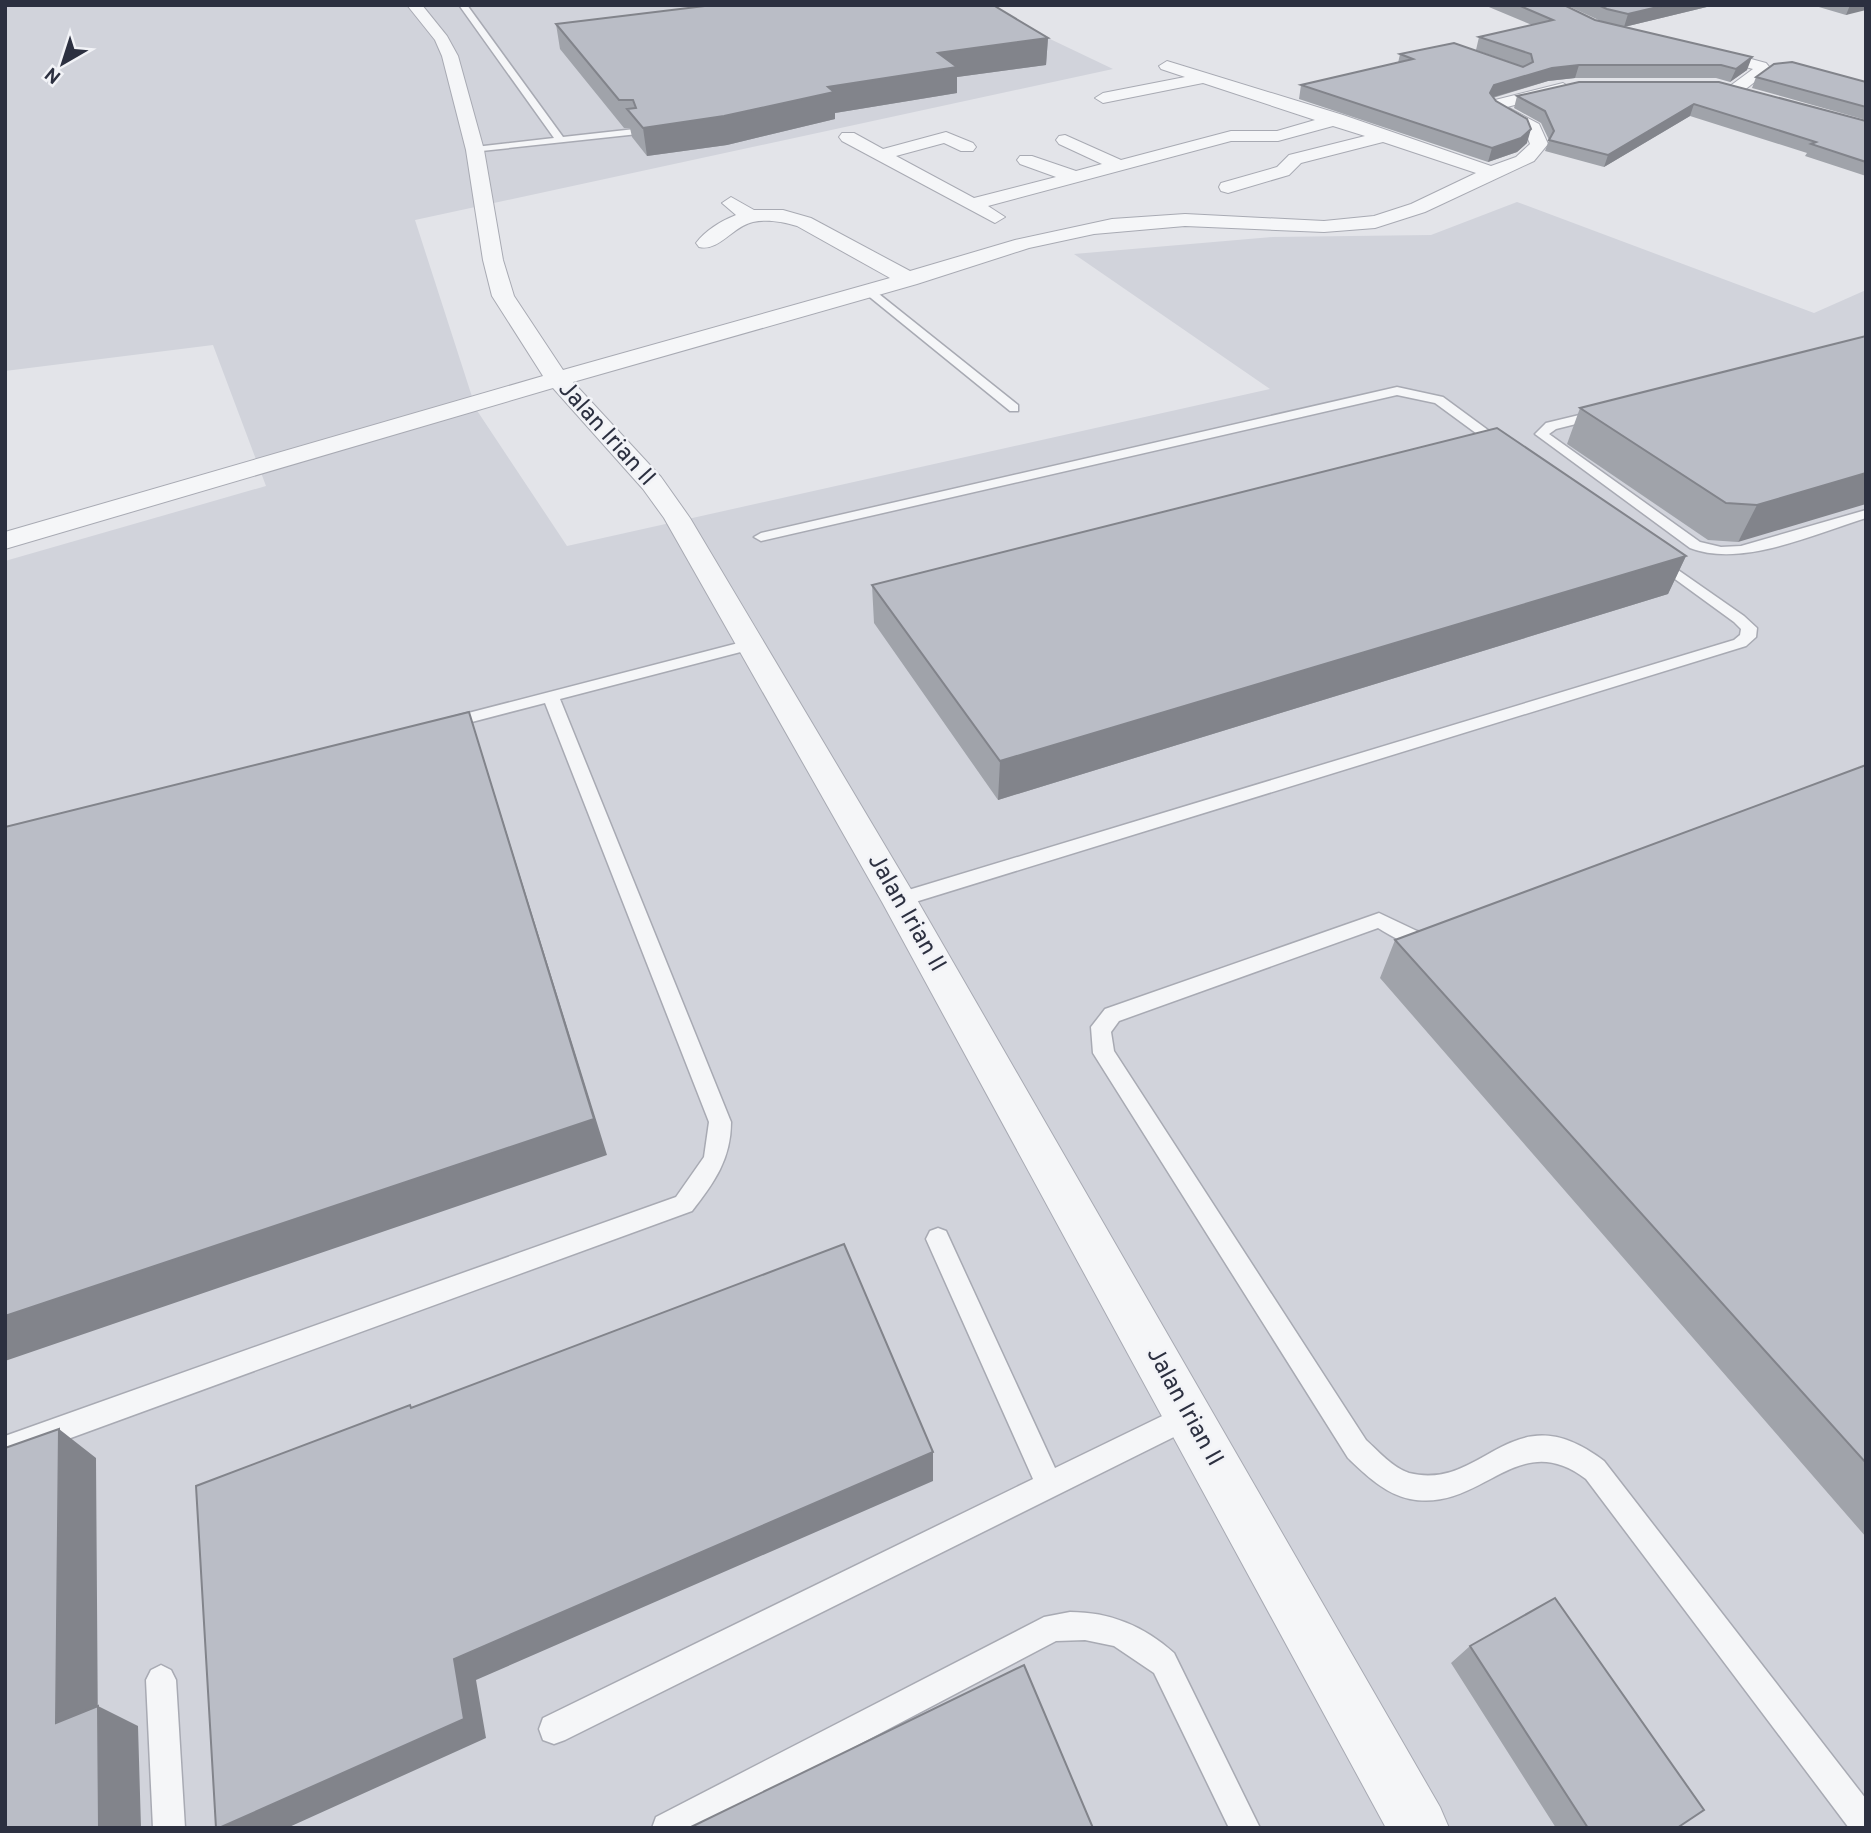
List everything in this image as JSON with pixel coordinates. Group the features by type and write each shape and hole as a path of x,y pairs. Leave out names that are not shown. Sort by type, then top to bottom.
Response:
{"street":[{"name":"Jalan Irian II","path":"414,5 442,39 450,56 475,150 492,260 503,296 556,377 629,457 671,509 899,900 1419,1828"},
{"path":"1692,48 1760,66 1763,69 1726,87 1766,98"},
{"path":"1167,66 1337,119 1492,172"},
{"path":"1102,98 1208,77"},
{"path":"1524,81 1549,89"},
{"path":"5,541 556,377 870,292 1036,240 1131,223 1240,221 1323,227 1374,222 1415,211 1492,172 1530,158 1539,144 1533,128 1500,110 1497,105 1549,89 1589,86"},
{"path":"973,204 1231,136 1278,136 1337,119"},
{"path":"1175,131 1205,143"},
{"path":"1228,187 1283,171 1294,159 1386,135"},
{"path":"848,137 1036,240"},
{"path":"880,155 946,137 967,147"},
{"path":"1065,140 1120,166"},
{"path":"1027,160 1075,177"},
{"path":"731,202 750,216"},
{"path":"706,243 728,225 750,216 783,216 804,222 910,280"}],"lane":[{"path":"463,5 561,141"},
{"path":"475,150 635,132"},
{"path":"870,292 1014,408"},
{"path":"761,537 1396,391 1439,400 1517,457"},
{"path":"1613,410 1551,426 1541,434 1688,542 1707,550 1742,550 1866,514"},
{"path":"899,900 1727,648 1748,637 1749,628 1739,619 1650,554"},
{"path":"429,728 750,645"},
{"path":"5,1449 684,1203 706,1175 721,1148 720,1122 551,698"},
{"path":"1444,936 1422,941 1379,920 1111,1015 1099,1032 1104,1053 1357,1449 1380,1471 1408,1486 1434,1490 1454,1485 1526,1449 1549,1447 1572,1453 1595,1470 1866,1825"},
{"path":"938,1239 1050,1486"},
{"path":"554,1729 1189,1416"},
{"path":"667,1828 1054,1627 1071,1625 1105,1628 1123,1633 1145,1644 1164,1663 1245,1828"},
{"path":"161,1680 169,1828"}],"shaded area":[{"path":"5,5 979,5 1113,69 415,220 476,409 567,546 1270,389 1074,254 1273,237 1431,235 1517,202 1814,313 1866,290 1866,1828 5,1828 5,561 266,486 213,345 5,371"}],"building":[{"path":"713,5 993,5 1048,38 938,53 957,67 828,87 834,92 724,116 643,128 627,109 636,108 633,100 619,100 556,24"},
{"path":"1518,5 1564,5 1595,20 1752,57 1736,69 1721,65 1579,65 1552,68 1494,85 1490,93 1496,101 1527,119 1531,129 1521,138 1492,148 1301,85 1413,59 1400,54 1454,43 1523,67 1533,62 1531,54 1479,37 1553,20"},
{"path":"1598,5 1666,5 1628,14"},
{"path":"1792,62 1866,82 1866,107 1756,77 1774,64"},
{"path":"1579,82 1719,82 1866,121 1866,162 1811,144 1816,142 1694,104 1608,155 1549,140 1554,131 1545,111 1517,96"},
{"path":"1866,336 1866,473 1757,505 1726,503 1580,408"},
{"path":"1497,428 1686,556 1000,761 872,585"},
{"path":"469,712 594,1119 5,1316 5,827"},
{"path":"1866,765 1866,1463 1395,940"},
{"path":"844,1244 933,1452 454,1659 464,1719 216,1828 196,1486 410,1405 411,1408"},
{"path":"59,1429 56,1723 98,1706 99,1828 5,1828 5,1448"},
{"path":"1555,1598 1704,1810 1677,1828 1588,1828 1470,1646"},
{"path":"1024,1665 1093,1828 689,1828"}]}
